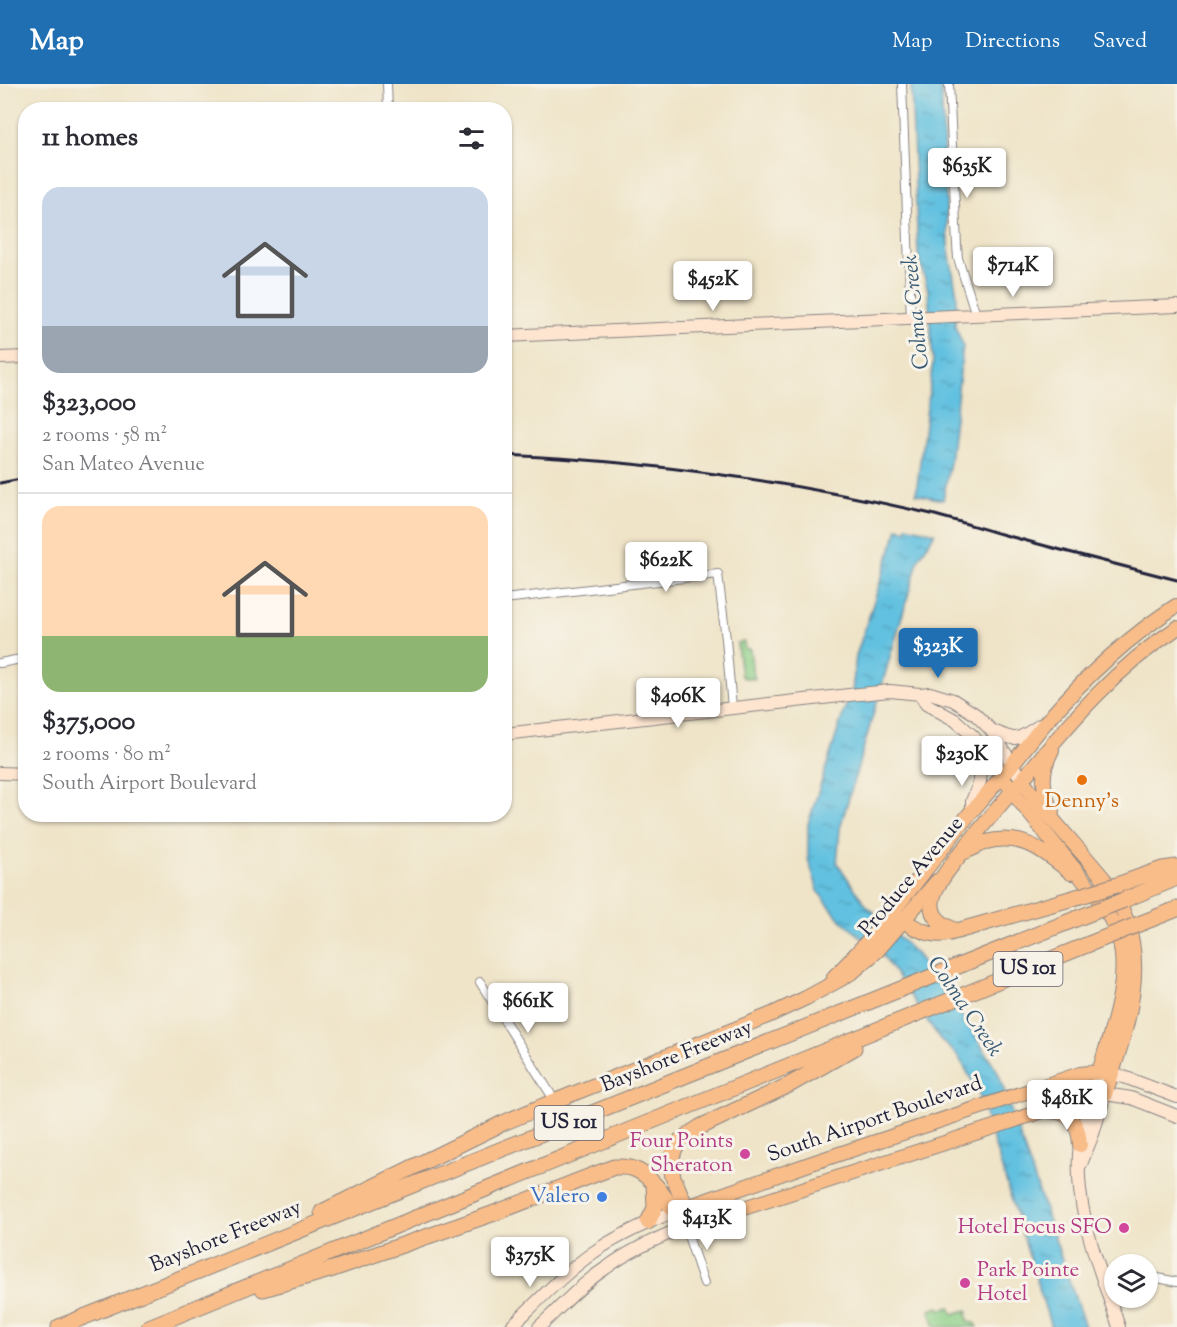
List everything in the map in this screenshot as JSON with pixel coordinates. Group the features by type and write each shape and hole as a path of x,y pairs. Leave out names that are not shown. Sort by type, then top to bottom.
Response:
{"highway":[{"path":"957,932 937,919 933,912 932,896 960,854"},
{"path":"895,921 933,934 957,932 1117,885 1162,869 1177,867"},
{"name":"Bayshore Freeway","path":"59,1327 1177,878"},
{"name":"US 101","path":"149,1327 1177,909"},
{"path":"685,1227 671,1166 675,1148 681,1140 700,1127 789,1085 906,1018"},
{"path":"250,1249 503,1123 555,1101"},
{"path":"203,1305 333,1269 492,1214 614,1167 633,1168 645,1175 680,1210"},
{"path":"648,1222 655,1208 654,1184"}],"main road":[{"name":"Produce Avenue","path":"895,921 972,811 1046,722 1109,657 1142,629 1176,606"},
{"path":"1064,832 1047,802 1044,791 1043,772 1050,753 1068,726 1121,671 1157,641 1177,628"},
{"name":"Produce Avenue","path":"555,1101 780,1011 822,989 872,947 960,854 1068,726"},
{"path":"1002,776 1101,902 1118,935 1123,969 1106,1073"},
{"path":"1022,780 1105,881 1124,915 1130,934 1134,962 1134,989 1099,1095"},
{"path":"960,854 993,840 1016,840 1040,849 1087,884"},
{"name":"South Airport Boulevard","path":"680,1210 1023,1092 1080,1074 1106,1073"},
{"name":"South Airport Boulevard","path":"685,1227 1099,1095"},
{"path":"1037,1113 1061,1112 1069,1117 1076,1124 1080,1145"}],"street":[{"path":"902,84 917,318"},
{"path":"949,84 958,258 976,315"},
{"path":"385,87 387,102"},
{"path":"512,336 1177,306"},
{"path":"0,358 18,357"},
{"path":"512,597 718,574 732,708"},
{"path":"0,663 18,660"},
{"path":"512,733 882,691 930,693 953,700 969,710 992,730 1009,738 1015,739 1023,736 1046,722"},
{"path":"920,694 926,704 948,715 964,727 1002,776"},
{"path":"964,727 975,748 981,768 980,781 972,801 972,811"},
{"path":"992,730 1022,780"},
{"path":"0,773 18,774"},
{"path":"480,982 555,1101"},
{"path":"1106,1073 1137,1081 1177,1097"},
{"path":"1099,1095 1131,1098 1177,1116"},
{"path":"1099,1095 1082,1131 1080,1189 1086,1226 1104,1269"},
{"path":"1080,1171 1094,1134 1099,1095"},
{"name":"South Airport Boulevard","path":"511,1327 578,1264 615,1239 648,1222 680,1210"},
{"path":"685,1227 704,1283"},
{"name":"South Airport Boulevard","path":"539,1327 605,1268 643,1245 685,1227"},
{"path":"1158,1278 1177,1282"},
{"path":"1115,1308 1119,1327"}],"green space":[{"path":"744,642 745,649 750,649 755,679 741,676 737,643"},
{"path":"939,1307 941,1310 950,1307 953,1314 967,1310 969,1322 975,1323 978,1327 935,1327 930,1310"}],"water":[{"path":"911,84 941,84 948,245 957,295 955,326 963,345 950,462 943,500 916,494 933,361 928,290 918,254"},
{"path":"907,526 935,533 919,558 840,828 837,863 866,905 917,955 968,1024 998,1072 1085,1327 1051,1327 978,1091 958,1056 940,1039 883,956 839,918 819,893 808,859 808,824 852,692 856,656 898,528 906,530"}],"railway":[{"path":"512,455 611,462 717,474 823,491 927,513 1177,580"},
{"path":"0,483 18,480"}],"place":[{"name":"Denny's","path":"1082,780"},
{"name":"Four Points Sheraton","path":"745,1154"},
{"name":"Valero","path":"602,1197"},
{"name":"Hotel Focus SFO","path":"1124,1228"},
{"name":"Park Pointe Hotel","path":"965,1283"}],"water label":[{"name":"Colma Creek","path":"917,312"},
{"name":"Colma Creek","path":"964,1007"}]}
